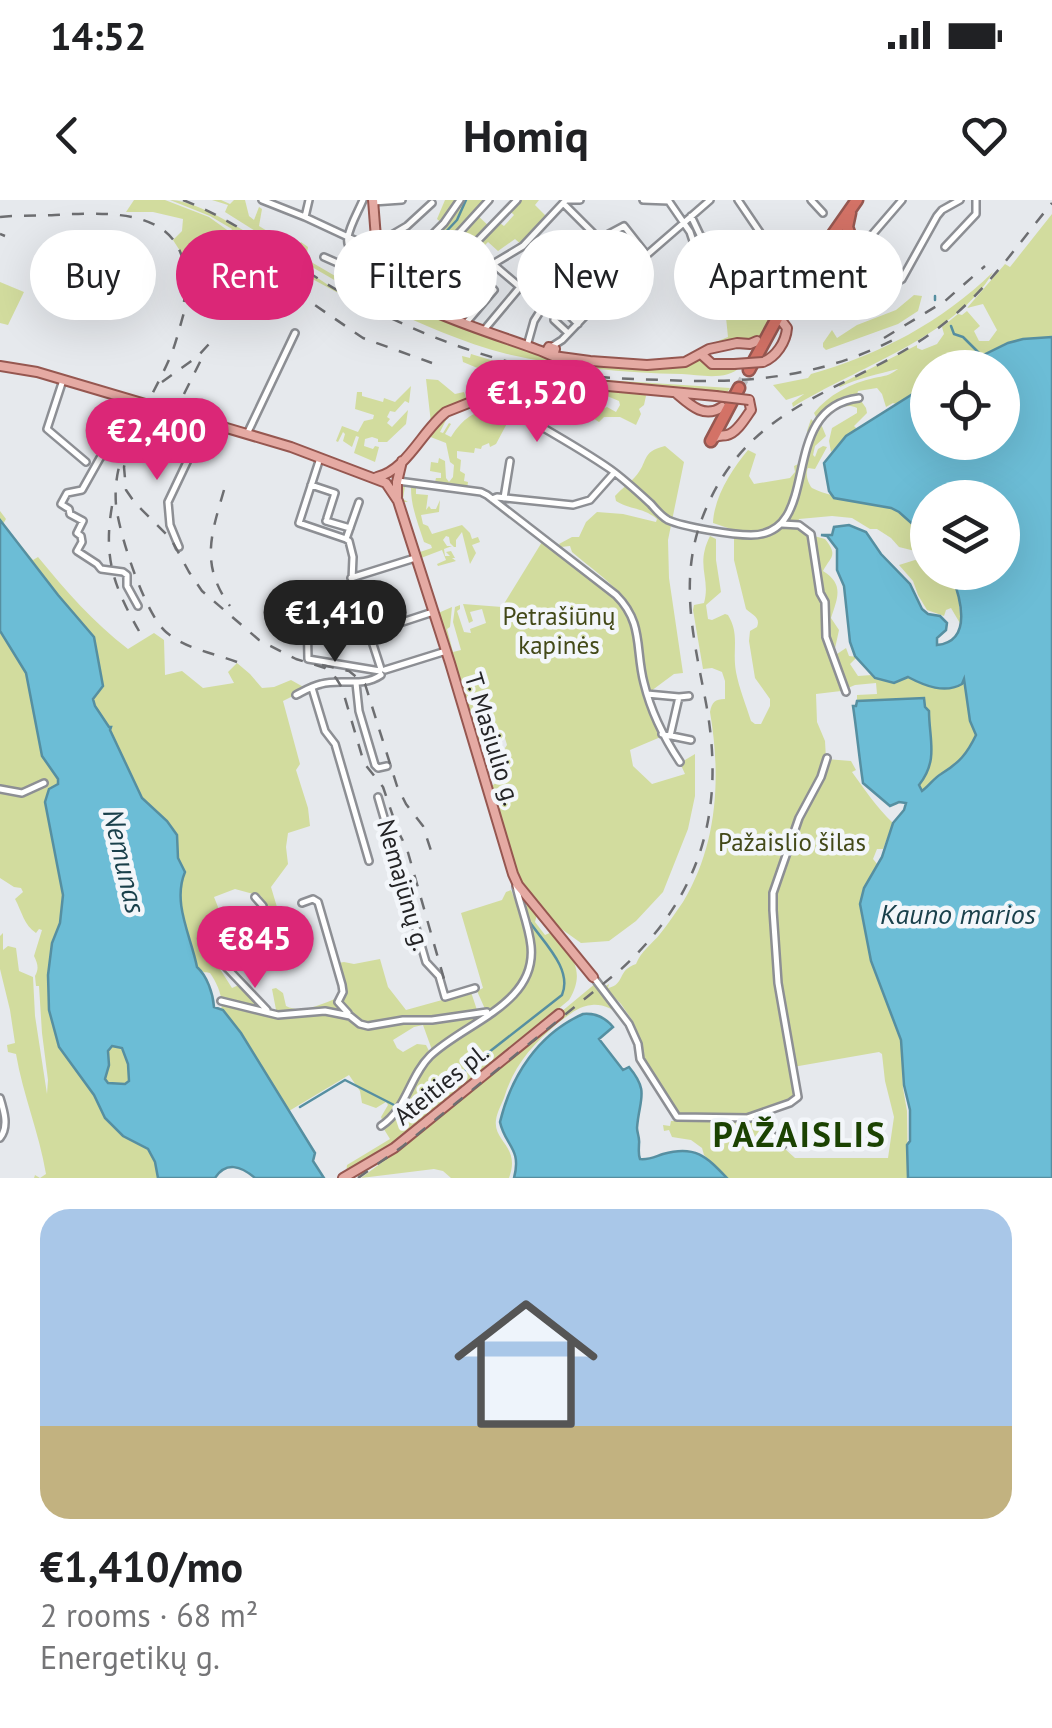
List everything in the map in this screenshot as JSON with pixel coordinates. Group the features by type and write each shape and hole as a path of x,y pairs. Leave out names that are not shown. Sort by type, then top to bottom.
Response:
{"highway":[{"path":"837,230 855,203"},
{"path":"848,230 855,203"},
{"path":"743,366 775,320"},
{"path":"736,388 717,428 722,407 736,388"}],"main road":[{"path":"370,201 374,230"},
{"path":"458,320 530,347 646,364 685,362 709,349 750,344 779,324 786,326"},
{"path":"702,354 712,364 743,366 763,362 775,355 787,332 781,320"},
{"path":"742,344 748,350 743,366"},
{"path":"0,366 63,380 247,434 367,475 392,479 402,461 443,414 518,382 538,380 690,393 749,400 752,406 733,432 717,428 672,392"},
{"path":"690,393 691,407"},
{"name":"T. Masiulio g.","path":"392,479 512,874 517,886 593,976"},
{"name":"Ateities pl.","path":"343,1178 394,1148 558,1014"}],"street":[{"path":"262,200 334,231"},
{"path":"305,216 309,200"},
{"path":"353,230 370,201 402,200"},
{"path":"437,230 460,200"},
{"path":"462,230 489,200"},
{"path":"487,230 517,200"},
{"path":"497,262 524,246 564,202 580,200"},
{"path":"643,200 669,200 687,230"},
{"path":"654,248 710,200"},
{"path":"738,200 758,230"},
{"path":"811,200 823,213"},
{"path":"877,230 902,200"},
{"path":"903,278 940,213 960,200"},
{"path":"945,247 976,214 976,200"},
{"path":"564,202 590,230"},
{"path":"401,230 432,204"},
{"path":"691,216 698,230"},
{"path":"695,230 696,226"},
{"path":"324,256 334,261"},
{"path":"497,267 520,287 497,314"},
{"path":"484,330 492,320"},
{"path":"530,347 535,320"},
{"path":"554,320 568,333"},
{"path":"574,320 578,324"},
{"path":"556,350 582,320"},
{"path":"247,434 294,333"},
{"path":"63,380 47,429 86,462"},
{"path":"491,393 496,400 614,473 673,522 753,535 782,524 806,528 811,534 820,593 825,602 826,637 845,690"},
{"path":"782,524 796,492 816,422 844,400 859,398"},
{"path":"134,401 124,434 100,458 82,490 68,493 62,504 83,522 77,533 82,536 77,551 101,570 127,575 127,586 138,606"},
{"path":"179,547 170,525 168,502 206,422"},
{"path":"320,458 298,523 350,541 352,578 382,671"},
{"path":"504,498 510,461"},
{"path":"492,499 574,505 590,500 614,473"},
{"path":"392,479 481,492 625,604 635,622 646,694 680,762"},
{"path":"312,484 335,492 327,519 350,528"},
{"path":"346,539 359,502"},
{"path":"352,578 416,558"},
{"path":"302,594 302,610 307,612 308,659 382,671 446,652"},
{"path":"369,633 433,612"},
{"path":"296,695 322,683 374,680 382,671"},
{"path":"356,683 359,711 375,765 387,766"},
{"path":"312,688 325,731 335,744 369,861"},
{"path":"646,694 688,696"},
{"path":"666,735 679,697"},
{"path":"666,735 691,740"},
{"path":"783,1145 758,1117 797,1099 798,1090 778,982 774,893 799,818 827,758"},
{"path":"0,788 22,793 44,783"},
{"name":"Nemajūnų g.","path":"378,796 426,962 438,972 446,997 475,988"},
{"name":"T. Masiulio g.","path":"381,1126 397,1112 429,1057 520,988 529,971 531,944 517,886"},
{"path":"255,897 263,906 261,918 209,946 211,953 268,1012"},
{"path":"302,902 318,902 342,986 338,1002 360,1024 490,1012"},
{"path":"522,908 532,902"},
{"name":"T. Masiulio g.","path":"593,976 626,1019 641,1060 677,1117 758,1117"},
{"path":"221,1001 285,1015 318,1010 350,1016"},
{"path":"0,1098 5,1126 0,1138"}],"green space":[{"path":"134,200 165,200 209,217 227,230 182,230 183,219 153,212 126,212"},
{"path":"170,200 188,203 242,230 231,230 210,216"},
{"path":"212,200 230,204 245,200 254,220 259,207 259,226 266,230 253,230 225,212 228,205"},
{"path":"445,200 489,200 476,214 491,228 497,221 504,226 514,215 508,209 517,200 539,200 535,205 549,219 538,230 517,230 517,241 498,251 497,230 436,230 443,224 437,219"},
{"name":"Pažaislio šilas","path":"1052,214 1052,337 1023,339 994,350 922,350 937,344 944,334 942,327 967,311 980,326 974,331 979,341 989,341 997,330 983,304 967,308 1005,264 1010,267"},
{"path":"314,264 334,275 334,280 314,268"},
{"path":"993,272 977,295 930,333 793,407 792,403 804,394 786,400 773,385 808,378 885,347 953,306"},
{"path":"314,276 334,289 314,280"},
{"path":"0,282 24,292 8,325 0,323"},
{"path":"914,295 922,296 918,311 898,324 826,350 823,347 832,330 837,338 870,320 903,320 903,304"},
{"path":"414,320 452,320 525,348 637,366 701,359 740,367 713,376 593,368 507,354"},
{"path":"726,320 774,320 763,337 752,342 701,348 728,337"},
{"name":"Pažaislio šilas","path":"917,345 922,350 910,350 910,395 886,407 877,388 858,391 867,413 854,426 858,430 831,452 832,428 857,413 857,408 842,407 833,413 821,424 826,436 815,446 813,455 827,447 815,469 807,470 812,488 883,505 902,514 910,521 910,550 852,518 799,519 797,527 825,539 832,549 823,571 834,581 838,592 831,618 839,630 834,653 846,648 849,656 857,657 850,664 858,676 908,677 917,682 964,676 970,721 976,735 962,757 922,791 919,785 929,767 931,749 929,711 924,698 857,701 857,695 877,694 876,683 816,694 817,722 825,741 826,759 851,761 856,770 852,772 893,823 883,849 877,849 873,859 878,865 861,896 861,914 871,961 901,1040 908,1178 727,1178 702,1148 664,1131 663,1125 670,1126 671,1121 710,1120 702,1114 685,1117 677,1113 643,1059 632,1020 604,987 617,984 626,970 636,964 683,902 704,857 710,833 716,785 710,712 714,702 725,699 725,681 722,672 703,669 693,610 694,605 704,603 703,564 710,536 716,539 721,592 706,605 708,619 725,614 732,622 736,672 751,721 761,724 770,706 770,699 755,678 749,641 750,631 758,621 746,609 734,560 734,530 713,523 720,493 748,450 756,454 749,476 754,484 790,478 794,466 805,461 812,439 807,431 811,419 818,421 814,413 833,395 898,369 838,385","holes":["879,1052 894,1117 888,1158 795,1158 760,1130 751,1116 796,1098 793,1067"]},
{"path":"471,354 521,369 574,378 730,388 726,394 546,378 481,393 479,388 499,377 463,362 462,356 470,358"},
{"path":"426,379 438,380 455,394 464,392 467,400 431,423"},
{"path":"533,382 644,392 646,396 636,425 620,417 604,417 599,422 588,415 591,410 593,413 607,407 616,412 619,401 607,396 590,400 591,403 552,402 534,399 518,389 505,395 506,401 499,399 498,394"},
{"path":"411,386 409,403 405,401 387,417 392,427 408,410 406,424 387,442 365,439 364,446 379,447 375,462 354,453 359,437 356,436 352,447 343,441 343,432 336,441 342,426 358,432 364,421 373,419 374,415 355,409 357,392 383,402 384,398 395,402"},
{"path":"489,408 505,417 512,414 496,444 475,448 474,453 457,451 467,489 435,482 441,473 430,471 431,462 438,463 439,458 445,461 449,482 454,465 446,443 428,436 443,416 446,420 440,432 449,423 445,434 451,437 467,418"},
{"name":"Pažaislio šilas","path":"665,446 684,462 668,540 669,578 683,673 674,674 647,694 663,736 630,750 633,766 652,784 685,774 680,763 695,754 695,796 688,829 663,892 636,921 609,941 581,943 558,929 518,881 491,787 511,773 505,738 490,747 478,742 436,614 452,607 447,629 453,652 461,650 453,622 455,607 460,605 457,611 464,632 471,633 470,629 486,623 482,609 470,612 473,621 469,623 463,604 502,607 542,542 623,603 630,615 637,656 634,620 621,595 570,546 559,544 579,537 586,522 597,512 656,522 647,512 616,501 615,496 639,472 648,454"},
{"path":"404,483 416,486 416,494 428,495 426,510 429,506 436,509 440,500 439,512 421,515 432,534 462,525 472,539 478,537 480,542 472,545 476,553 470,564 462,532 456,547 449,537 443,540 452,546 444,549 445,556 450,556 446,552 451,551 456,561 438,566 446,560 442,550 421,558 418,555 413,540 420,552 432,548 424,542 409,486 405,486 403,499 408,502 401,498"},
{"path":"0,511 6,519 3,524 33,560 38,557 80,606 128,649 154,633 164,640 165,675 182,671 203,688 234,683 228,672 237,663 262,688 291,680 307,689 283,701 300,764 296,770 310,826 288,833 288,864 271,887 288,944 278,951 281,967 269,970 260,940 262,924 268,921 269,914 261,896 235,889 214,897 224,922 198,933 208,959 213,958 232,988 241,984 268,1013 277,1015 272,989 283,993 286,1006 300,1009 343,996 338,963 344,962 380,959 388,987 406,1010 471,992 477,1010 434,1018 482,1016 436,1049 432,1050 423,1025 393,1040 403,1052 417,1044 426,1045 430,1053 397,1110 383,1122 386,1102 376,1108 362,1103 360,1091 349,1075 289,1111 221,1010 221,996 210,973 198,967 183,911 177,1178 40,1178 46,1174 39,1143 16,1054 8,1052 7,1045 15,1043 0,969 3,933 3,950 8,946 16,948 19,971 33,977 47,1094 34,956 42,930 36,933 24,918 15,899 23,892 21,888 0,878"},
{"path":"910,562 910,578 899,565"},
{"path":"353,588 365,623 360,612 352,615 346,605 338,608 338,619 333,624 323,629 317,627 317,614 311,614 310,609 318,609 318,596 309,594 332,594 340,603 346,601 346,595 349,602 355,599 352,591 346,591"},
{"path":"916,590 957,590 961,625 951,608 944,616 927,610"},
{"path":"511,890 524,926 529,956 519,983 490,1010 485,1009 477,991 483,988 461,913 502,900"},
{"path":"530,904 538,911 535,922 545,935 552,932 574,963 577,980 569,1000 396,1143 346,1174 347,1165 390,1139 382,1126 398,1111 431,1057 497,1011 525,984 534,948 524,910"},
{"path":"596,983 621,1015 596,1005 574,1011 532,1048 508,1086 496,1127 512,1159 509,1178 451,1178 434,1169 361,1178 416,1137 576,1006 410,1139 359,1177 356,1174 409,1138"}],"water":[{"name":"Kauno marios","path":"1052,337 1052,1178 908,1178 910,1110 901,1040 871,961 860,904 893,823 906,803 890,806 863,783 853,706 857,701 924,698 932,749 929,767 919,785 922,791 962,758 976,735 964,679 962,684 942,689 908,677 894,683 875,678 855,656 844,586 837,570 837,549 827,536 821,535 832,535 834,527 849,525 866,532 910,584 922,609 947,623 937,645 949,642 960,627 957,590 1020,590 1020,480 910,480 910,522 891,508 834,498 824,463 846,436 910,396 910,460 1020,460 1020,350 994,350 1023,339"},
{"name":"Nemunas","path":"0,520 94,637 103,686 93,699 95,706 111,727 142,798 177,835 178,858 185,872 181,896 184,920 197,967 209,985 214,1007 223,1010 241,1033 315,1153 313,1161 324,1178 255,1178 229,1167 215,1178 158,1178 148,1149 123,1136 105,1118 94,1095 59,1047 49,1010 48,975 63,895 45,802 58,779 42,756 26,673 0,631","holes":["112,1046 122,1048 129,1081 108,1083 108,1051"]},
{"path":"583,1014 600,1016 613,1027 599,1039 623,1070 629,1067 639,1083 640,1159 692,1152 706,1158 727,1178 514,1178 516,1160 500,1122 511,1089 540,1045"}],"waterway":[{"path":"448,230 466,200"},
{"path":"951,326 954,334 976,350"},
{"path":"402,1109 410,1112 429,1099 562,995 560,966 529,921"},
{"path":"300,1107 345,1080 396,1106"}],"tunnel":[{"path":"739,388 749,370"}],"railway":[{"path":"183,200 228,221 332,287 398,322 470,350 544,370 634,379 756,379 842,361 899,337"},
{"path":"358,1178 619,971 647,943 688,882 701,850 712,780 706,703 693,633 691,563 703,516 723,476 748,445 777,420 912,346 946,322 989,281 1052,203"},
{"path":"0,217 129,217 150,222 167,233 176,245"},
{"path":"0,234 5,236"},
{"path":"884,338 945,301 985,266"},
{"path":"314,304 363,338 432,363"},
{"path":"182,320 171,355 119,467 118,518 142,592 158,623 182,643 237,662"},
{"path":"162,382 209,344"},
{"path":"184,394 204,354"},
{"path":"130,442 124,467 126,490 171,539 202,591 259,640 296,659 325,668 342,688 364,763 383,787 407,849 446,986"},
{"path":"224,490 212,536 211,563 230,606"},
{"path":"112,506 109,541 113,572 139,631"},
{"path":"322,665 349,671 365,684 397,786 423,826 434,860"}],"district":[{"name":"PAŽAISLIS","path":"800,1134"}],"park label":[{"name":"Petrašiūnų kapinės","path":"559,630"}]}
